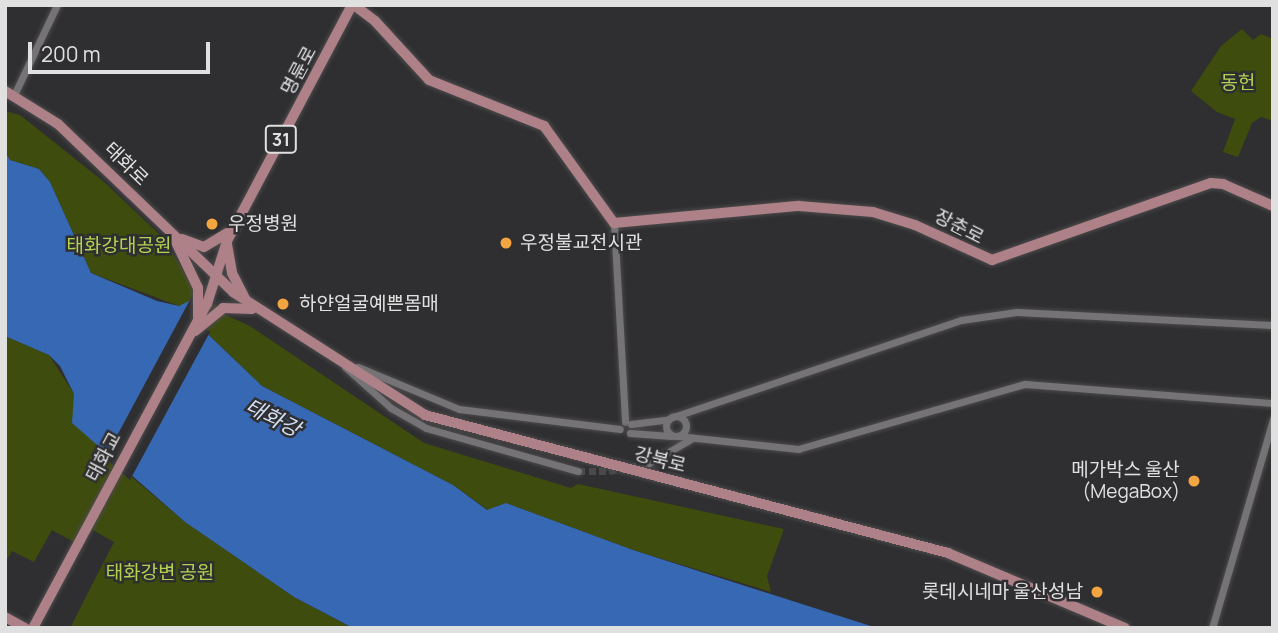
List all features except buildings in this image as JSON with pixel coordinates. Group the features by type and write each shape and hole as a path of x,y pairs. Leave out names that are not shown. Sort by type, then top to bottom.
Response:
{"main road":[{"name":"명륜로","path":"202,301 238,218 353,5"},
{"path":"353,5 375,21 429,80 544,126 614,223"},
{"name":"태화로","path":"9,93 58,124 214,274"},
{"name":"장춘로","path":"614,223 799,206 873,212 915,225 992,260 1211,183 1223,184 1273,206"},
{"path":"171,231 204,247 218,242 238,218"},
{"path":"171,231 187,258 202,301"},
{"path":"227,241 232,273 247,302"},
{"name":"강북로","path":"214,274 263,313 399,401 439,420 948,553 1125,628"},
{"name":"태화교","path":"33,628 40,622 198,321 202,301"},
{"path":"187,339 219,310 233,306 263,313"},
{"path":"5,617 25,628"}],"street":[{"path":"9,93 57,5"},
{"path":"614,223 629,426"},
{"path":"334,357 459,409 620,429 671,418 961,320 1016,312 1273,325"},
{"path":"334,357 410,421 437,433 578,471"},
{"path":"629,426 679,437 772,447 813,447 1025,384 1273,403"},
{"path":"671,418 667,431 679,437"},
{"path":"649,463 679,437 684,421 671,418"},
{"path":"1212,628 1273,419"}],"green space":[{"name":"동헌","path":"1242,29 1253,40 1261,34 1273,39 1273,121 1261,117 1252,123 1238,157 1223,152 1235,119 1217,112 1191,91 1221,46"},
{"name":"태화강대공원","path":"5,111 20,115 103,181 160,235 194,286 226,315 250,326 424,443 571,488 578,484 784,529 767,576 771,592 633,550 506,503 488,510 453,485 262,386 179,306 91,273 50,182 39,169 10,160 5,152"},
{"name":"태화강변 공원","path":"5,336 49,355 74,394 75,411 133,478 185,522 294,597 352,628 70,628 114,542 91,529 81,546 52,530 34,562 12,551 5,563"}],"water":[{"name":"태화강","path":"5,152 10,160 39,169 50,182 91,273 157,301 179,306 193,299 192,319 262,386 453,485 487,510 506,503 633,550 877,628 353,628 294,597 185,522 72,423 74,394 60,366 49,355 5,336"}],"pier":[{"path":"192,296 195,317 210,332 130,480 105,458"}],"tunnel":[{"path":"578,471 609,471 649,463"}],"place":[{"name":"우정병원","path":"212,224"},
{"name":"우정불교전시관","path":"506,243"},
{"name":"하얀얼굴예쁜몸매","path":"283,304"},
{"name":"메가박스 울산 (MegaBox)","path":"1194,481"},
{"name":"롯데시네마 울산성남","path":"1097,592"}]}
